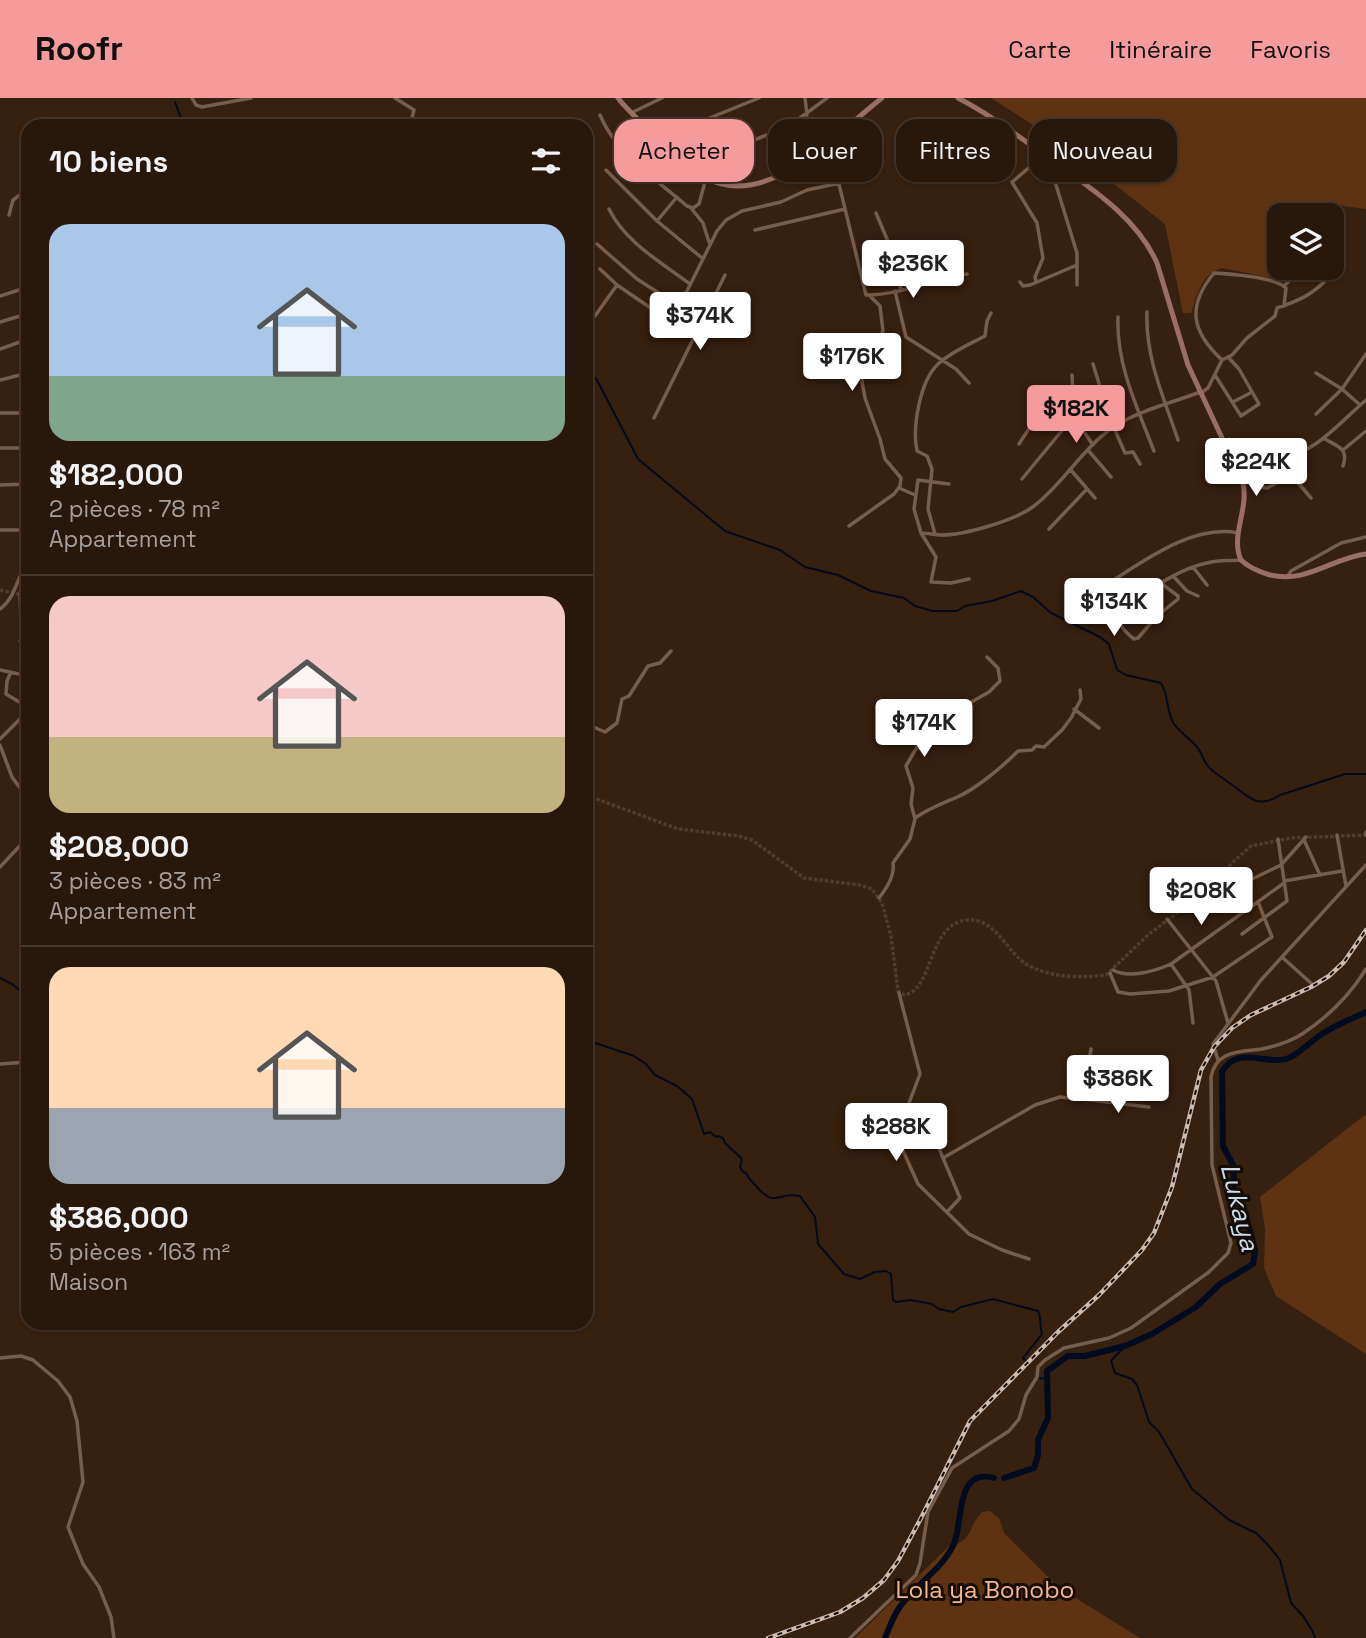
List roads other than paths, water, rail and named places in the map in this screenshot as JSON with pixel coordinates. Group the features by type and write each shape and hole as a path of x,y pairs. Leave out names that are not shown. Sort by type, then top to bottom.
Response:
{"street":[{"path":"192,98 196,105 202,107 251,98"},
{"path":"395,98 414,110 412,119"},
{"path":"618,98 638,119"},
{"path":"631,113 662,98"},
{"path":"707,119 759,98"},
{"path":"805,98 807,115"},
{"path":"754,141 807,115 827,98"},
{"path":"856,119 882,98"},
{"path":"958,98 985,112 1029,144"},
{"path":"600,115 612,138 639,165 691,208 702,223 710,244"},
{"path":"1029,169 1012,182 1037,223 1043,258 1035,277 1036,281"},
{"path":"606,170 657,221 702,258"},
{"path":"720,182 734,186 768,180"},
{"path":"691,208 699,204 705,182"},
{"path":"1054,182 1076,253 1077,285"},
{"path":"1083,182 1119,212 1152,252 1173,310 1183,351 1245,491 1237,550 1241,560 1265,574 1287,577 1308,575 1354,556 1366,554"},
{"path":"600,269 617,285 664,317 673,315 721,224 742,211 781,202 807,190 841,183 862,284 865,294 880,306 883,331 865,367 862,380 864,398 885,459 901,478 899,488 849,526"},
{"path":"9,215 13,200 21,194"},
{"path":"657,221 677,197"},
{"path":"609,209 617,224 641,247 690,285"},
{"path":"755,230 846,209"},
{"path":"876,213 895,261 901,290"},
{"path":"597,244 637,279 679,306"},
{"path":"895,261 930,261 941,278"},
{"path":"1020,282 1024,286 1077,264"},
{"path":"1222,360 1204,343 1194,315 1208,279 1214,273 1252,276 1284,286"},
{"path":"870,296 967,274"},
{"path":"654,418 725,275"},
{"path":"1284,306 1284,286 1290,280"},
{"path":"920,533 943,535 969,530 1019,514 1032,507 1114,427 1140,414 1207,390 1222,360 1275,316 1277,308 1310,295 1326,280"},
{"path":"593,316 617,285"},
{"path":"0,296 21,289"},
{"path":"895,291 904,334 909,341 956,369 969,383"},
{"path":"684,297 708,309"},
{"path":"1147,312 1146,332 1156,379 1178,440"},
{"path":"935,534 928,509 932,481 931,463 927,456 917,451 914,430 930,373 941,362 985,335 986,323 991,313"},
{"path":"0,322 21,315"},
{"path":"1118,317 1119,351 1154,451"},
{"path":"0,349 21,342"},
{"path":"1316,414 1342,389 1366,354"},
{"path":"1216,375 1241,416 1259,404 1239,369 1228,357"},
{"path":"1093,364 1098,385 1125,454 1133,452 1140,464"},
{"path":"1317,373 1360,405"},
{"path":"0,380 21,375"},
{"path":"1072,376 1075,420 1093,445"},
{"path":"1233,402 1252,392"},
{"path":"1241,458 1254,456 1280,459 1306,450 1325,439 1366,400"},
{"path":"1019,444 1030,426 1046,415 1074,408"},
{"path":"0,413 21,413"},
{"path":"1022,479 1063,428 1075,420"},
{"path":"1343,450 1366,431"},
{"path":"1224,442 1229,439 1262,487 1267,488 1294,478 1311,498"},
{"path":"1325,439 1343,450 1346,457 1343,466"},
{"path":"0,448 21,448"},
{"path":"1088,450 1111,477"},
{"path":"1070,468 1095,498"},
{"path":"949,484 917,481 914,509 920,533 936,557 931,582 951,583 969,579"},
{"path":"0,485 21,484"},
{"path":"899,488 915,495"},
{"path":"1049,529 1087,489"},
{"path":"0,530 21,530"},
{"path":"1110,583 1146,560 1202,533 1223,530 1239,533"},
{"path":"1287,577 1291,571 1341,543 1366,537"},
{"path":"1162,584 1178,596 1178,599 1134,639 1124,631 1116,613 1162,584 1193,567 1208,562 1241,560"},
{"path":"1193,567 1207,585"},
{"path":"0,609 10,601 21,573"},
{"path":"1174,577 1188,591 1198,596"},
{"path":"20,594 21,648"},
{"path":"593,727 605,732 615,724 622,699 629,696 648,666 660,663 671,651"},
{"path":"880,898 889,885 895,866 893,863 910,839 915,818 911,804 914,788 906,767 908,760 914,751 959,709 989,692 1000,681 998,668 987,657"},
{"path":"0,670 21,674"},
{"path":"11,672 6,694 21,703"},
{"path":"915,818 974,787 1018,750 1044,747 1062,730 1081,699 1080,690"},
{"path":"1074,709 1099,728"},
{"path":"0,739 21,721"},
{"path":"0,746 12,777 21,789"},
{"path":"1337,835 1346,886"},
{"path":"1242,934 1287,901 1279,839"},
{"path":"1250,880 1282,865 1305,839 1320,875"},
{"path":"0,867 21,844"},
{"path":"1219,1061 1213,1044 1228,1023 1261,980 1366,865"},
{"path":"1258,902 1271,931 1271,938 1213,977 1187,986 1154,992 1119,993 1112,971 1122,974 1155,970 1171,964 1284,882 1342,871"},
{"path":"1167,919 1217,982 1228,1023"},
{"path":"1283,958 1312,984"},
{"path":"1171,964 1190,992 1193,1023"},
{"path":"850,1638 916,1575 928,1512 952,1468 1009,1431 1018,1419 1026,1395 1037,1377 1038,1367 1062,1348 1109,1338 1131,1328 1191,1287 1228,1253 1231,1243 1212,1162 1211,1077 1219,1061 1231,1052 1284,1044 1302,1034 1344,1000 1366,969"},
{"path":"899,993 920,1074 898,1130 900,1144 918,1184 959,1226 973,1236 1002,1250 1030,1259"},
{"path":"1090,1100 1087,1074 1091,1049"},
{"path":"0,1064 21,1062"},
{"path":"943,1158 1035,1105 1054,1098 1149,1107"},
{"path":"906,1111 924,1131 935,1138 960,1198 947,1212"},
{"path":"0,1358 21,1356 33,1360 58,1381 70,1396 77,1421 83,1482 68,1527 83,1564 99,1587 111,1617 114,1638"}],"waterway":[{"path":"175,102 181,119"},
{"path":"593,376 638,459 725,531 780,550 805,567 838,575 871,591 904,598 915,606 933,611 957,611 965,606 992,601 1021,591 1033,597 1051,613 1109,644 1117,670 1126,675 1161,683 1174,724 1197,747 1212,770 1252,799 1272,800 1345,774 1366,774"},
{"path":"0,978 21,991"},
{"name":"Lukaya","path":"1004,1478 1034,1468 1038,1455 1038,1440 1048,1418 1047,1371 1068,1356 1085,1356 1125,1346 1152,1334 1196,1307 1220,1284 1253,1264 1255,1250 1245,1213 1233,1196 1234,1167 1223,1146 1222,1072 1228,1064 1243,1058 1290,1058 1327,1031 1366,1012"},
{"path":"593,1042 634,1056 646,1064 655,1075 677,1086 692,1099 704,1134 710,1132 723,1138 742,1159 740,1167 743,1172 768,1197 800,1196 815,1217 818,1244 844,1274 860,1279 875,1272 886,1271 891,1274 893,1300 896,1302 910,1300 953,1312 961,1307 993,1299 1038,1311 1042,1334 1023,1358 1026,1361"},
{"path":"1125,1346 1111,1361 1115,1373 1132,1379 1137,1385 1149,1422 1159,1432 1192,1489 1229,1520 1256,1533 1280,1560 1291,1603 1303,1616 1315,1638"},
{"path":"1039,1378 1047,1379"},
{"name":"Lukaya","path":"885,1638 899,1608 942,1563 953,1546 966,1489 972,1481 981,1477 994,1478"}],"tunnel":[{"path":"0,590 21,594"},
{"path":"593,798 678,829 752,840 804,878 872,889 882,903 891,936 898,991 904,995 914,991 921,982 937,944 954,924 967,920 985,924 1000,936 1019,959 1035,969 1076,977 1106,975 1148,935 1211,887 1251,846 1291,838 1366,835"}],"railway":[{"path":"768,1638 840,1612 863,1598 884,1580 898,1561 970,1421 1058,1332 1099,1295 1142,1250 1154,1233 1172,1187 1201,1070 1214,1047 1232,1028 1251,1015 1329,976 1344,962 1366,930"}],"park label":[{"name":"Lola ya Bonobo","path":"985,1589"}]}
